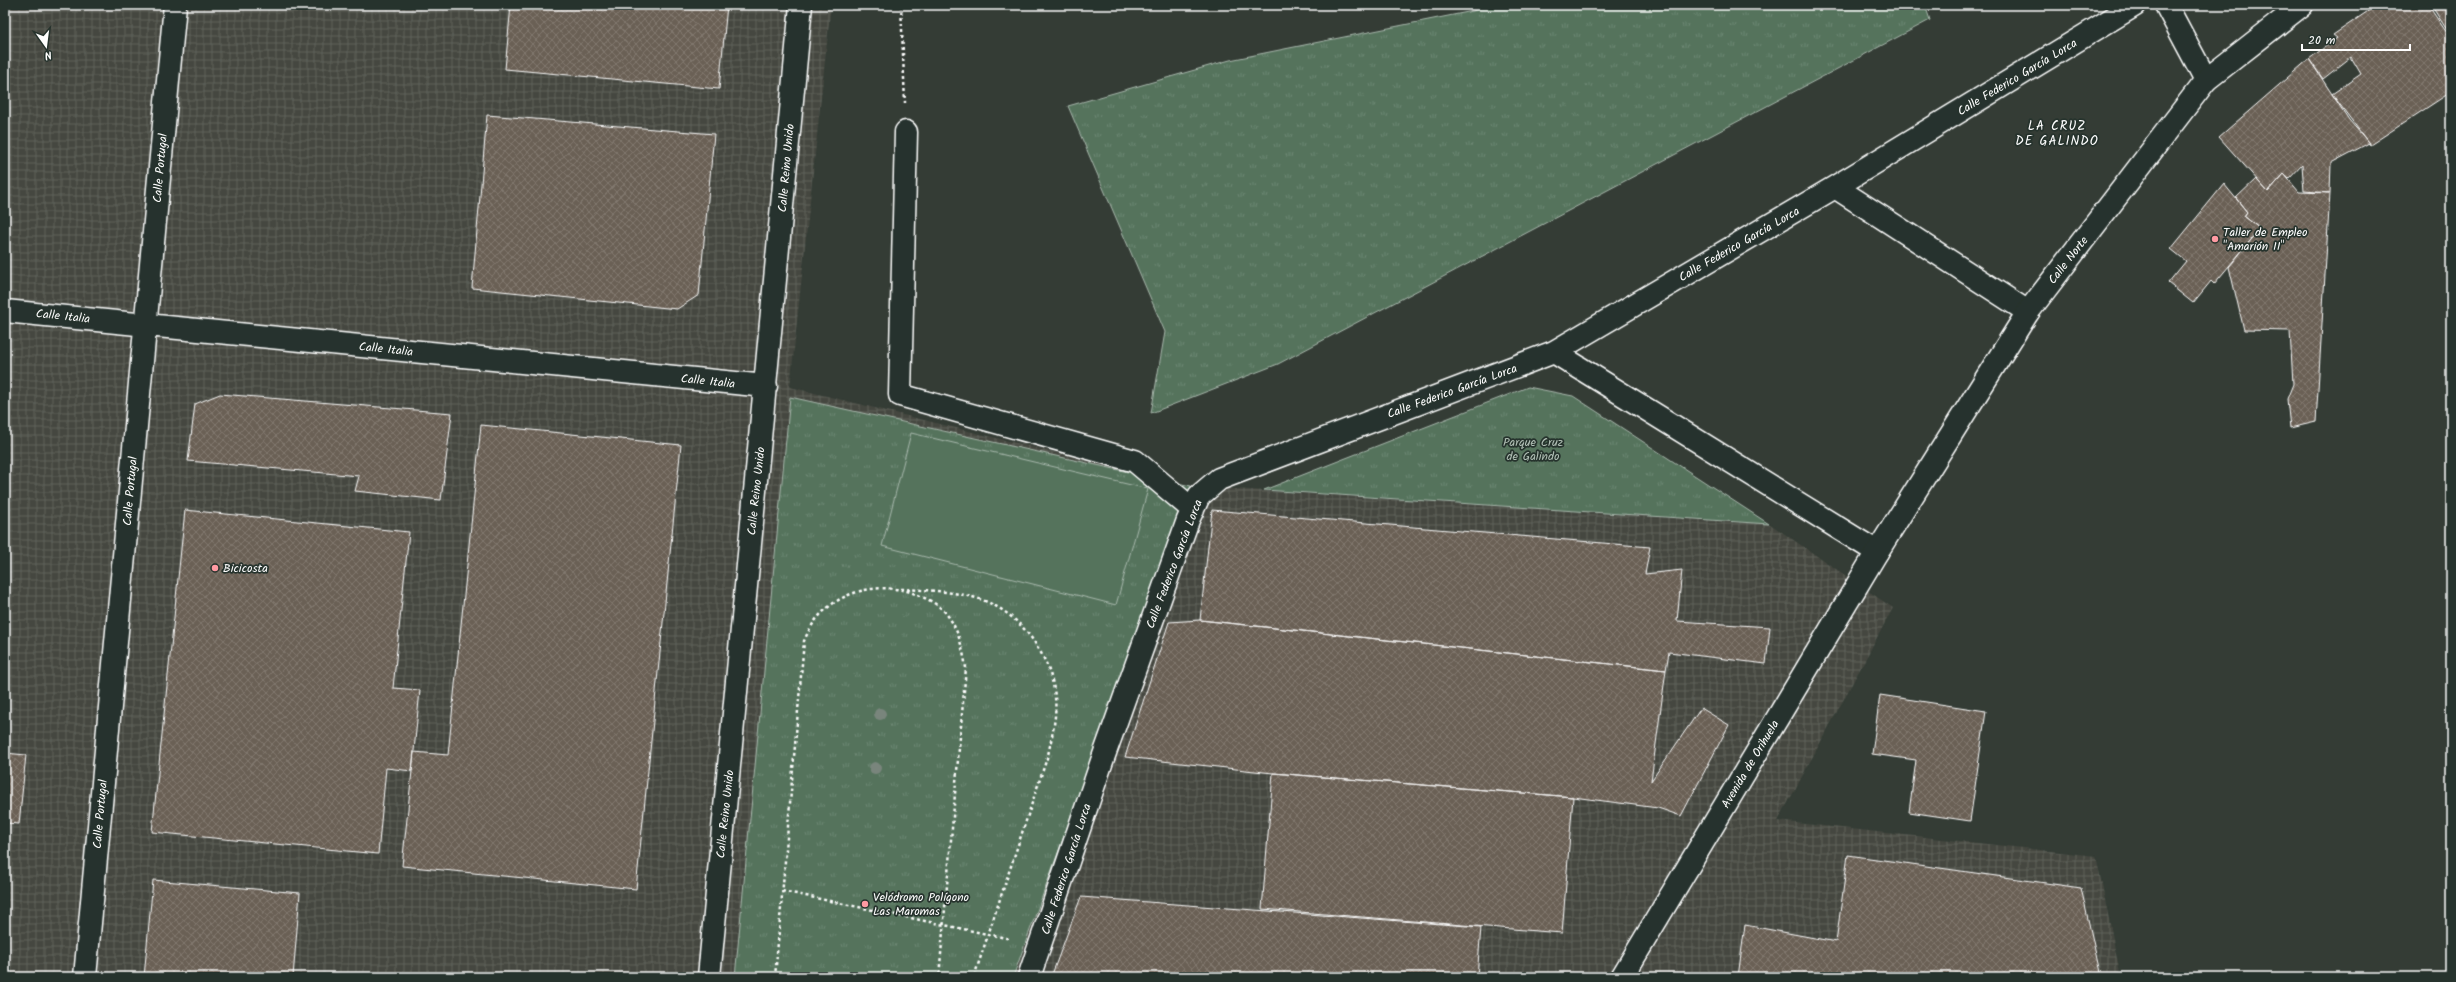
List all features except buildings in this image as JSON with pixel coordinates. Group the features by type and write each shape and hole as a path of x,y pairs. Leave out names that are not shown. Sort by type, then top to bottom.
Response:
{"street":[{"name":"Calle Portugal","path":"84,977 175,5"},
{"name":"Calle Reino Unido","path":"709,977 801,5"},
{"name":"Calle Federico García Lorca","path":"1029,977 1102,761 1199,496 1219,479 1554,352 1835,187 2135,5"},
{"path":"2166,5 2206,80"},
{"name":"Calle Norte","path":"1877,552 2028,312 2206,80 2302,5"},
{"path":"906,132 900,394 1135,461 1193,510"},
{"path":"1835,187 2028,312"},
{"name":"Calle Italia","path":"5,311 766,386"},
{"path":"1554,352 1877,552"},
{"name":"Avenida de Orihuela","path":"1622,977 1877,552"}],"path":[{"path":"901,5 906,132"},
{"path":"775,977 804,641 820,615 854,592 876,588 942,591 978,599 1000,609 1018,623 1033,641 1045,660 1052,682 1055,698 1055,719 1048,755 974,977"},
{"path":"897,589 934,603 948,615 958,633 966,668 939,977"},
{"path":"782,891 1041,945"}],"shaded area":[{"path":"5,5 831,5 790,387 1191,486 1770,524 1893,608 1778,821 2096,856 2121,977 5,977"}],"green space":[{"path":"1486,5 1925,5 1930,20 1278,364 1151,413 1165,332 1068,106 1230,60 1473,11"},
{"name":"Parque Cruz de Galindo","path":"1528,387 1573,396 1769,524 1264,490"},
{"path":"790,397 1191,486 1013,977 735,977"},
{"path":"911,433 1148,489 1116,605 882,546"}],"place":[{"name":"Taller de Empleo \"Amarión II\"","path":"2215,239"},
{"name":"Bicicosta","path":"215,568"},
{"name":"Velódromo Polígono Las Maromas","path":"865,904"}],"district":[{"name":"LA CRUZ DE GALINDO","path":"2057,132"}]}
